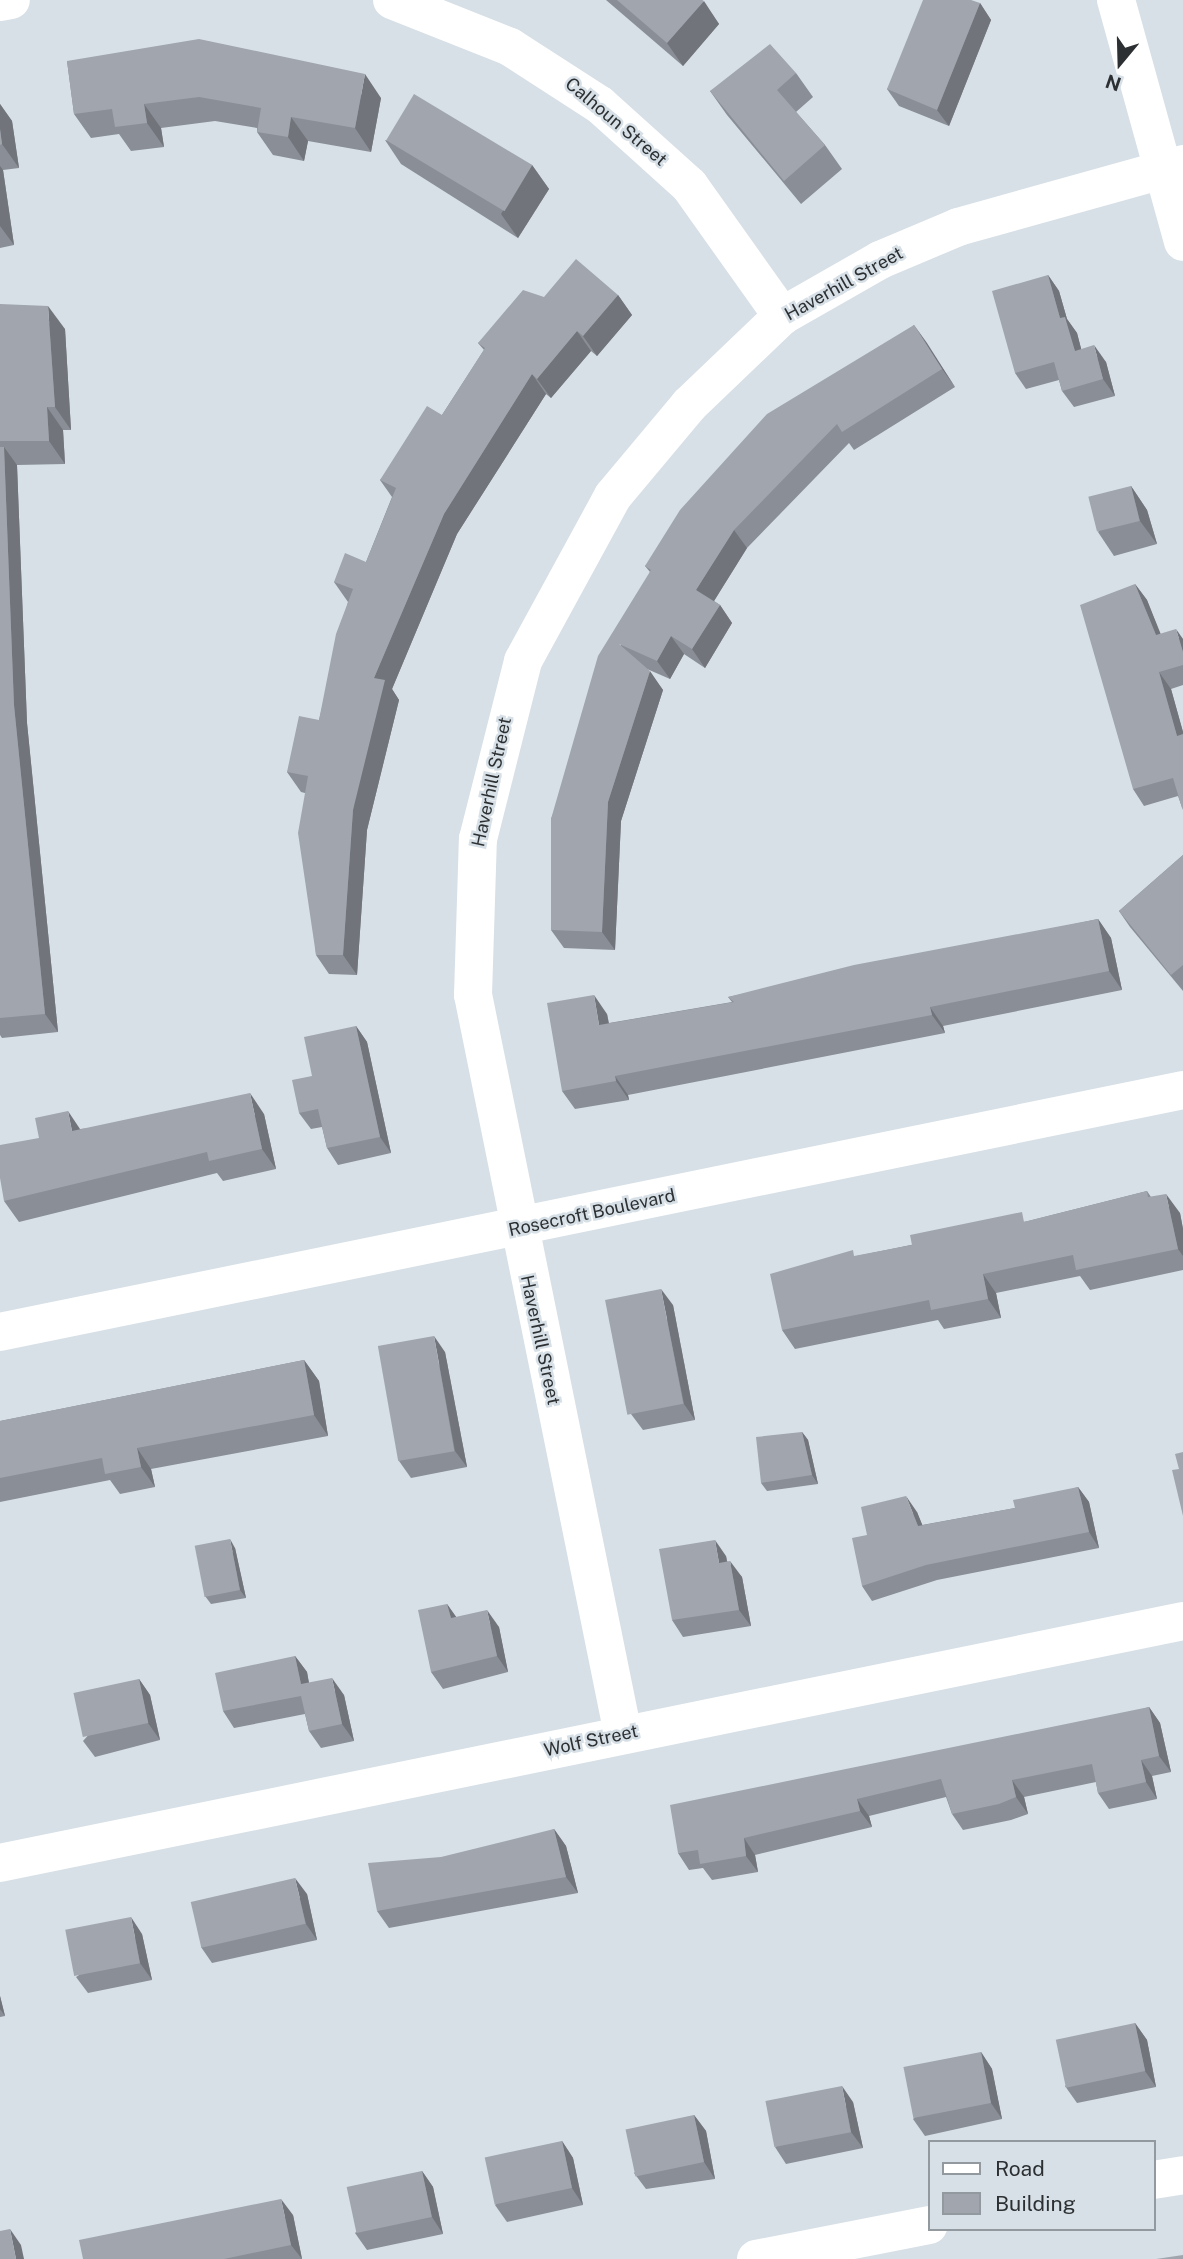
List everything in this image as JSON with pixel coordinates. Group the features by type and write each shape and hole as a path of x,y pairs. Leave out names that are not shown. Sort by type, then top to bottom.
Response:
{"street":[{"path":"0,2 11,0"},
{"name":"Calhoun Street","path":"392,0 490,37 600,105 689,185 782,316"},
{"path":"1116,0 1172,167 1183,242"},
{"name":"Haverhill Street","path":"623,1734 516,1229 478,1032 471,945 478,839 504,719 547,608 613,496 689,405 782,316 880,260 958,227 1172,167"},
{"name":"Rosecroft Boulevard","path":"0,1332 516,1229 1183,1090"},
{"name":"Wolf Street","path":"0,1863 1183,1621"},
{"path":"1155,2180 1183,2175"},
{"path":"756,2259 928,2225"}],"building":[{"path":"617,0 702,0 704,1 667,43"},
{"path":"923,0 971,0 980,3 937,110 887,89"},
{"path":"199,39 365,74 355,128 291,117 288,137 257,132 261,108 199,97 144,104 147,123 115,127 112,109 74,114 67,61"},
{"path":"770,44 796,73 777,90 825,145 784,181 710,91"},
{"path":"414,94 532,165 504,211 386,140"},
{"path":"576,259 618,295 583,336 577,331 537,379 532,374 444,514 374,678 385,680 353,810 343,955 316,955 298,833 308,776 287,772 299,716 319,720 336,634 353,589 334,582 345,553 366,562 396,488 380,480 427,406 442,415 485,348 478,343 523,290 544,297"},
{"path":"1048,275 1060,318 1065,317 1075,351 1094,345 1103,379 1062,391 1054,362 1015,373 992,291"},
{"path":"0,304 48,306 55,407 47,407 49,441 0,441"},
{"path":"914,325 942,369 842,432 837,424 734,530 696,590 720,605 692,649 671,636 657,661 619,644 650,671 608,802 602,932 551,930 551,819 598,656 651,570 645,566 680,510 767,414"},
{"path":"0,447 4,447 14,705 45,1014 0,1018"},
{"path":"1131,486 1140,521 1097,532 1088,497"},
{"path":"1135,584 1156,635 1176,629 1183,652 1183,665 1159,672 1177,736 1183,734 1183,808 1173,778 1133,789 1080,605"},
{"path":"1183,855 1183,965 1171,975 1119,911"},
{"path":"1098,919 1109,971 930,1007 932,1015 615,1076 616,1081 562,1091 547,1003 594,995 599,1025 734,1002 728,997 854,965"},
{"path":"356,1026 380,1137 327,1148 318,1109 299,1113 292,1080 312,1076 304,1037"},
{"path":"250,1093 262,1149 209,1161 207,1152 4,1201 0,1178 0,1145 39,1138 35,1118 68,1111 72,1131"},
{"path":"1147,1191 1148,1197 1166,1194 1178,1249 1076,1270 1073,1255 983,1274 988,1299 931,1310 929,1300 782,1330 770,1274 853,1250 854,1256 912,1245 910,1235 1022,1212 1024,1222"},
{"path":"661,1289 683,1404 627,1415 605,1300"},
{"path":"434,1336 454,1451 398,1461 378,1346"},
{"path":"304,1360 314,1415 137,1448 141,1467 105,1474 102,1458 0,1478 0,1421"},
{"path":"802,1432 812,1475 761,1483 756,1437"},
{"path":"1183,1452 1183,1516 1172,1470 1179,1469 1175,1454"},
{"path":"1078,1487 1089,1532 926,1565 862,1586 852,1538 867,1535 861,1507 906,1496 918,1526 1015,1508 1013,1500"},
{"path":"230,1539 240,1590 205,1597 195,1546"},
{"path":"715,1540 719,1563 730,1561 739,1610 672,1620 659,1549"},
{"path":"447,1604 451,1618 487,1610 497,1656 431,1672 418,1610"},
{"path":"295,1656 301,1684 332,1678 342,1724 309,1731 301,1696 223,1711 215,1673"},
{"path":"139,1679 148,1723 83,1737 73,1693"},
{"path":"1149,1707 1159,1756 1141,1760 1146,1782 1098,1793 1092,1764 1012,1780 1016,1797 999,1804 952,1814 941,1779 857,1799 860,1811 744,1838 746,1856 700,1864 698,1850 678,1853 670,1805"},
{"path":"554,1829 566,1877 377,1911 368,1863 441,1857"},
{"path":"295,1878 306,1924 201,1948 191,1902"},
{"path":"131,1917 140,1963 74,1976 65,1930"},
{"path":"1135,2023 1145,2071 1066,2088 1056,2040"},
{"path":"981,2052 991,2103 913,2118 903,2067"},
{"path":"842,2086 851,2132 774,2147 765,2101"},
{"path":"694,2115 704,2162 636,2177 626,2130"},
{"path":"562,2141 572,2188 495,2204 485,2157"},
{"path":"422,2171 432,2217 356,2233 347,2187"},
{"path":"281,2199 291,2245 224,2259 83,2259 79,2240"},
{"path":"10,2229 16,2259 0,2259 0,2231"},
{"path":"1183,2255 1183,2259 1156,2259"}]}
